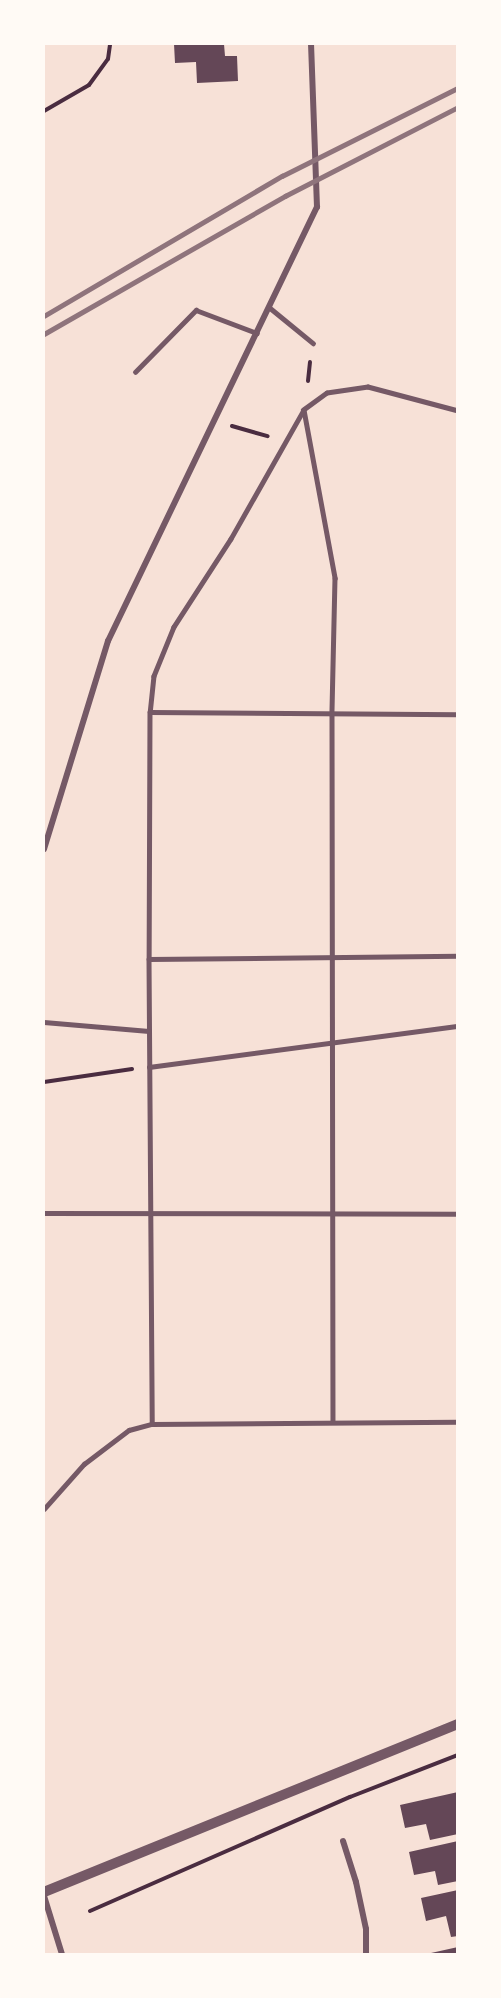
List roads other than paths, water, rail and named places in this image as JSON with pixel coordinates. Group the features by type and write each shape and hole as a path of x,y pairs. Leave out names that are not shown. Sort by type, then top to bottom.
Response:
{"street":[{"path":"44,849 108,641 318,207 311,44"},
{"path":"62,1954 44,1894 458,1724"},
{"path":"342,1841 356,1882 366,1929 366,1954"}],"lane":[{"path":"269,307 313,344"},
{"path":"135,372 196,310 257,333"},
{"path":"152,1424 148,959 150,712 154,676 174,627 231,538 304,410 327,393 368,387 458,411"},
{"path":"304,410 335,578 333,1422"},
{"path":"150,712 458,714"},
{"path":"148,959 458,956"},
{"path":"44,1022 149,1031"},
{"path":"149,1067 458,1026"},
{"path":"44,1213 458,1214"},
{"path":"44,1509 84,1464 129,1430 152,1424 458,1422"}],"railway":[{"path":"44,316 282,176 458,88"},
{"path":"44,334 285,196 458,107"}]}
